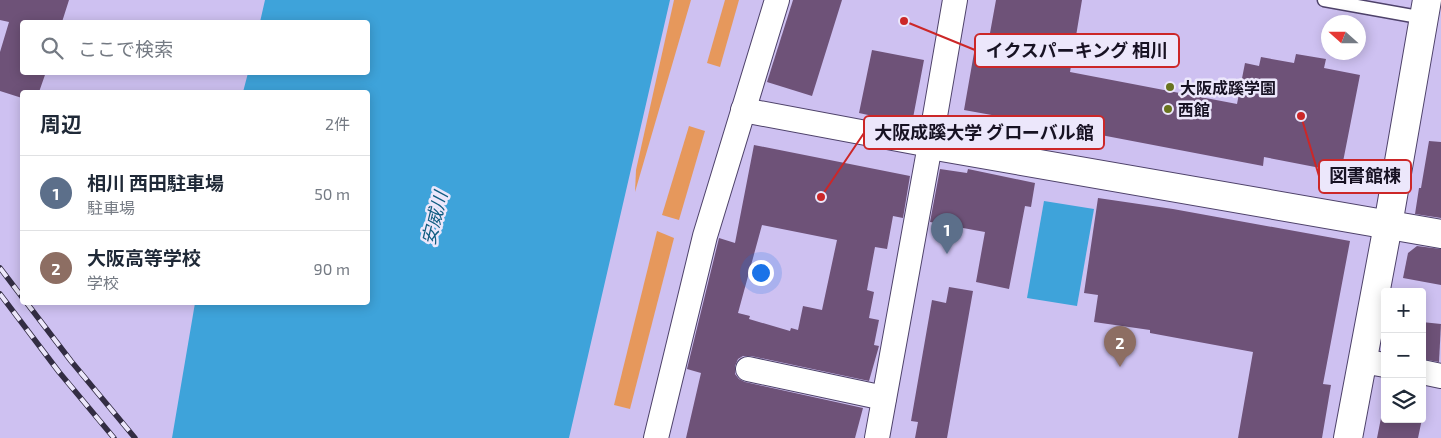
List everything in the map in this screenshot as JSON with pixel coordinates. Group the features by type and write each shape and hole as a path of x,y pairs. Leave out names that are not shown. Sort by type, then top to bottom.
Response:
{"street":[{"path":"656,438 705,236 777,0"},
{"path":"877,438 955,0"},
{"path":"1348,438 1373,363 1388,225 1431,14"},
{"path":"743,110 930,145 1441,234"},
{"path":"748,369 884,398"},
{"path":"1426,373 1441,376"}],"lane":[{"path":"1324,0 1431,14"}],"shaded area":[{"path":"674,0 691,0 635,192 636,170"},
{"path":"725,0 739,0 720,67 707,63"},
{"path":"689,126 705,131 679,220 662,215"},
{"path":"657,231 674,238 630,409 614,405"}],"water":[{"name":"安威川","path":"265,0 670,0 569,438 172,438 195,305 370,305 370,90 244,90 247,75 370,75 370,20 260,20"},
{"path":"1044,201 1094,209 1077,306 1027,298"}],"building":[{"path":"0,0 69,0 63,20 20,20 20,75 45,75 40,90 20,90 20,97 0,91 0,52 9,22 0,20"},
{"path":"793,0 842,0 812,96 767,82"},
{"path":"996,0 1082,0 1070,72 1237,104 1245,63 1259,66 1261,57 1294,63 1296,54 1321,58 1321,60 1326,60 1324,68 1360,75 1341,172 1264,157 1263,166 964,110 974,53 986,55"},
{"path":"872,50 924,60 913,118 907,116 905,126 859,113"},
{"path":"1429,141 1441,142 1441,218 1415,214"},
{"path":"754,145 910,176 903,218 893,216 887,249 875,247 867,290 874,292 869,318 879,320 874,345 879,346 869,381 751,356 743,356 738,359 735,366 735,374 745,382 863,408 855,438 686,438 701,373 687,369 719,238 735,243","holes":["762,225 837,240 822,310 803,306 798,330 791,328 790,331 749,319 750,316 738,313"]},
{"path":"940,169 967,173 968,169 1035,183 1031,207 1025,206 1009,289 976,282 985,232 930,222"},
{"path":"1098,198 1173,209 1350,241 1323,384 1331,385 1322,438 1238,438 1253,352 1150,333 1150,330 1094,322 1098,295 1084,293"},
{"path":"1417,246 1441,249 1441,285 1403,278 1408,253"},
{"path":"949,287 973,291 947,438 915,438 918,422 911,421 932,300 946,303"},
{"path":"1426,322 1441,324 1439,362 1426,360"},
{"path":"1381,418 1381,423 1421,423 1418,438 1377,438"}],"railway":[{"path":"0,268 20,294"},
{"path":"0,294 59,372 114,438"},
{"path":"28,305 71,361 135,438"}],"place":[{"name":"イクスパーキング 相川","path":"904,21"},
{"name":"大阪成蹊学園","path":"1170,87"},
{"name":"西館","path":"1168,109"},
{"name":"図書館棟","path":"1301,116"},
{"name":"大阪成蹊大学 グローバル館","path":"821,197"},
{"name":"相川 西田駐車場","path":"947,254"},
{"name":"大阪高等学校","path":"1120,367"}]}
